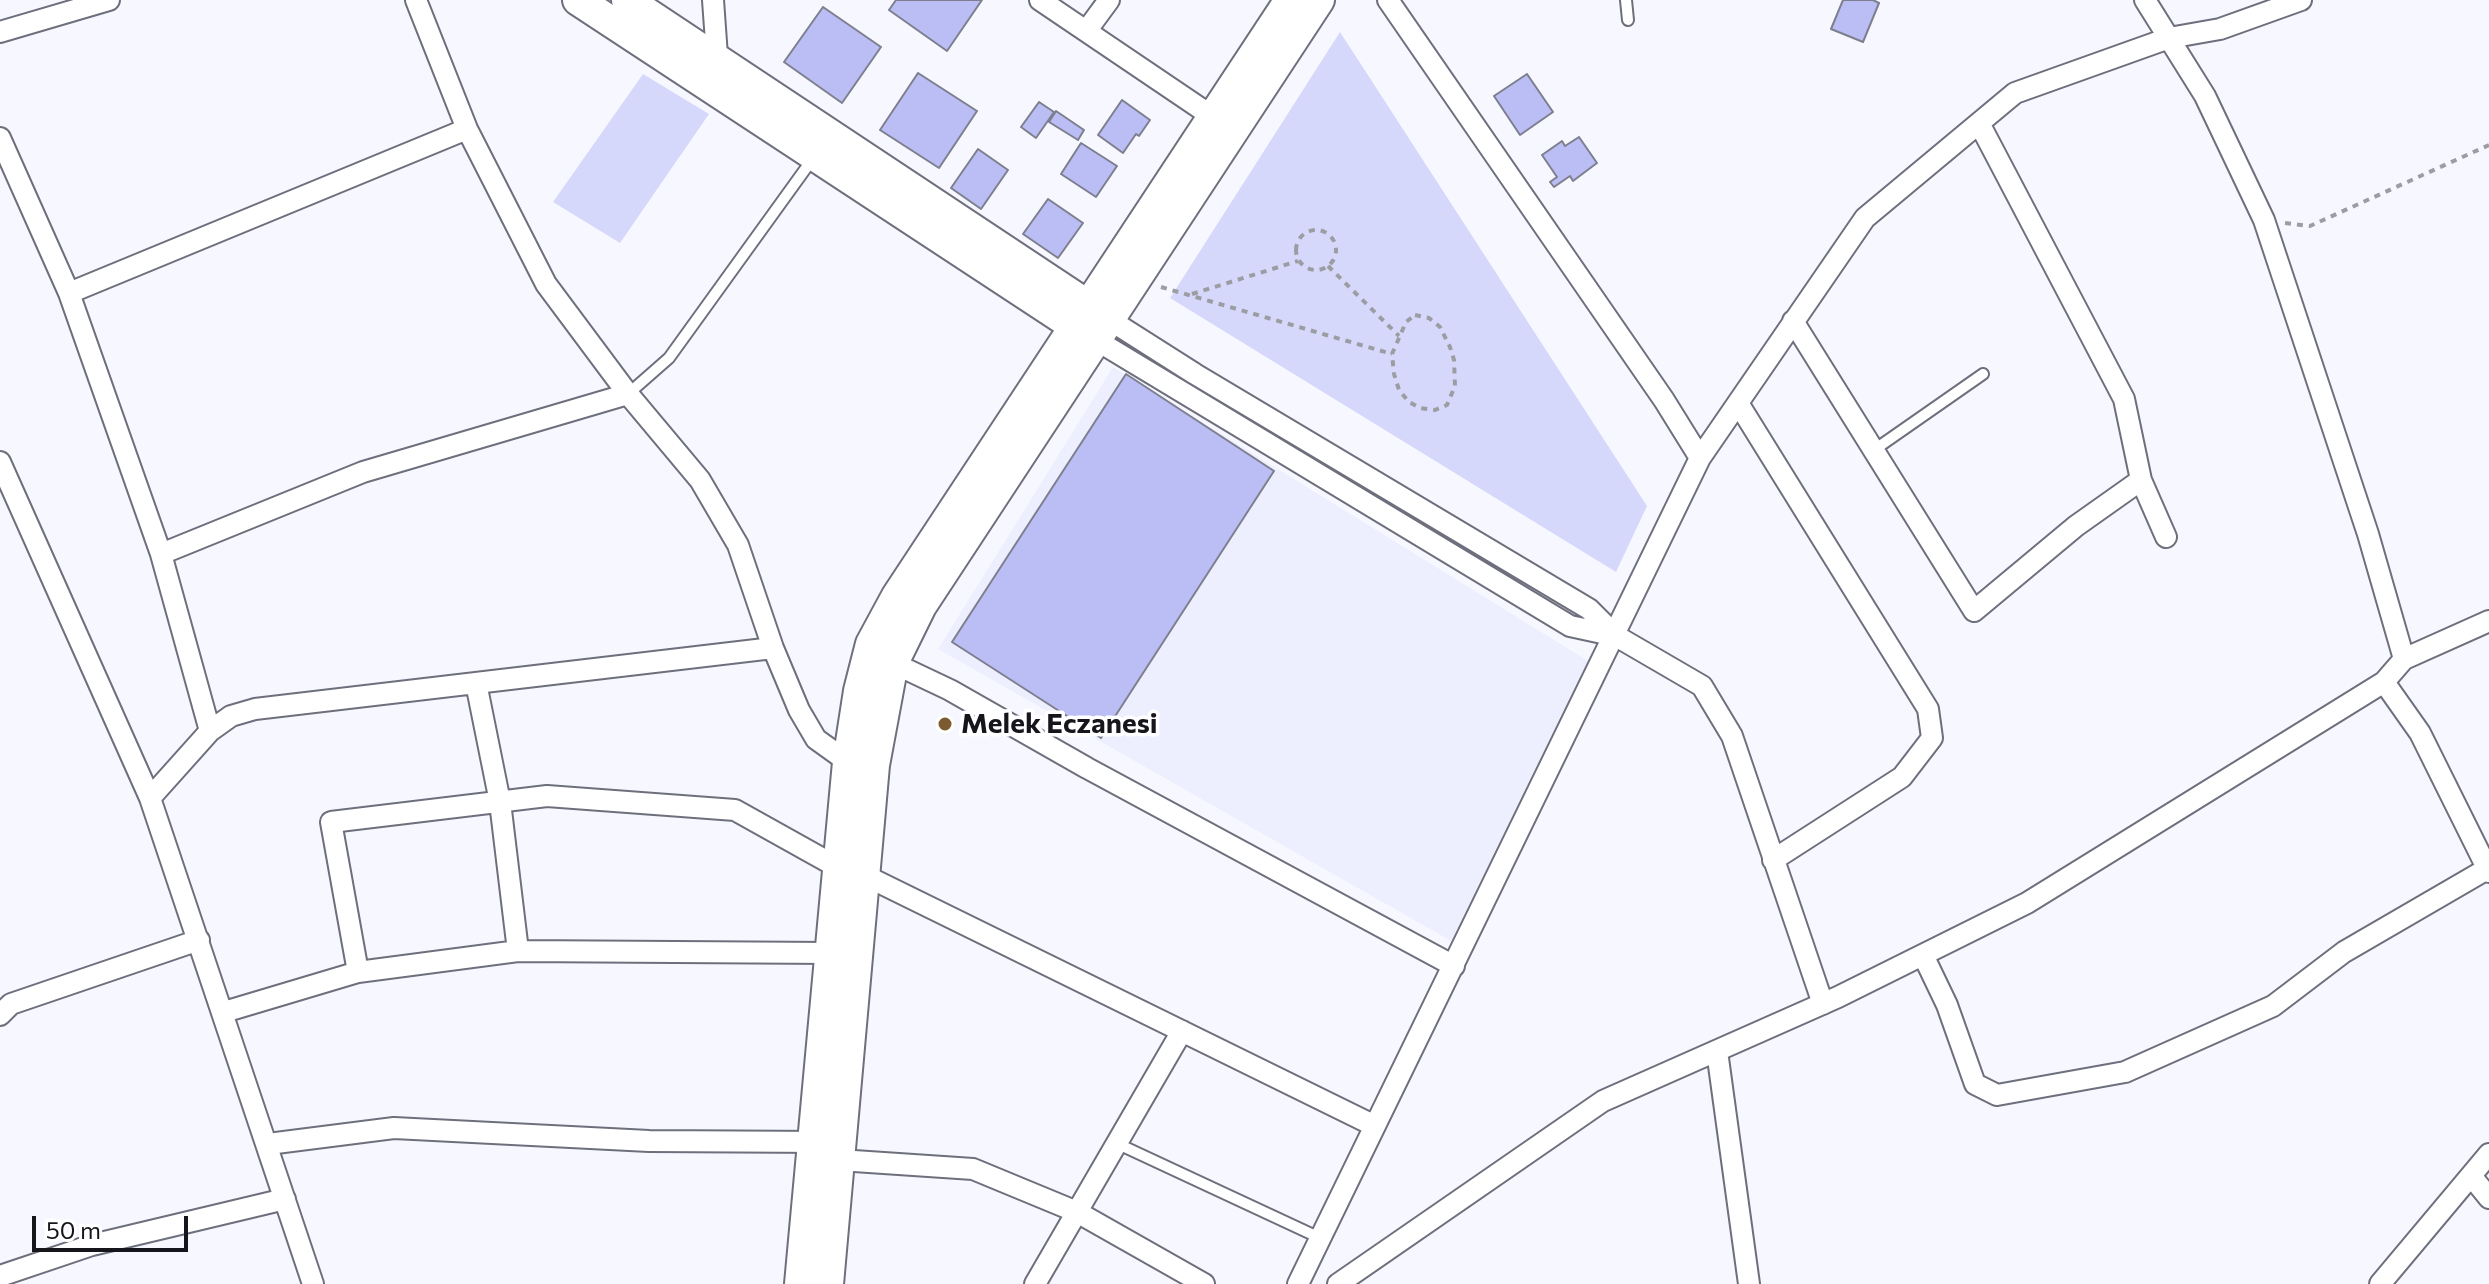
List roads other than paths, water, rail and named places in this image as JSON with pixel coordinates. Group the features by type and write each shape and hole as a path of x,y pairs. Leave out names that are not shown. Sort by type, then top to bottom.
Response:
{"main road":[{"path":"578,0 718,75 1092,323"},
{"path":"627,0 815,155 1092,323"},
{"path":"861,764 893,663 921,606 1092,323 1136,280 1290,0"},
{"path":"800,1284 831,1148 861,764 859,691 871,644 897,596 1092,323 1223,124 1319,0"},
{"path":"828,1284 831,953 852,872"}],"street":[{"path":"0,32 70,6 109,0"},
{"path":"416,0 467,129 546,284 628,394 700,480 738,545 773,648 799,710 816,739 861,764"},
{"path":"713,0 718,75"},
{"path":"1040,0 1223,124"},
{"path":"1087,30 1109,0"},
{"path":"1388,0 1655,387 1700,458"},
{"path":"2145,0 2205,96 2264,220 2368,534 2404,659"},
{"path":"1298,1284 1700,458 1865,218 2015,93 2169,38 2220,29 2301,0"},
{"path":"1979,123 2124,399 2141,480 2166,537"},
{"path":"69,293 467,129"},
{"path":"0,138 69,293 161,554 210,731"},
{"path":"1793,321 1974,611 2076,526 2141,480"},
{"path":"1092,323 1195,374 1589,609 1616,636 1702,686 1732,736 1823,1004"},
{"path":"161,554 363,472 628,394"},
{"path":"1738,403 1928,709 1932,738 1902,777 1773,860"},
{"path":"0,462 150,798 313,1284"},
{"path":"1338,1284 1603,1101 1823,1004 2027,903 2384,682 2404,659 2489,621"},
{"path":"150,798 210,731 231,716 255,709 773,648"},
{"path":"893,663 950,690 1087,768 1454,966"},
{"path":"1923,955 1947,1005 1975,1084 1997,1095 2125,1072 2273,1006 2344,952 2488,870 2420,733 2384,682"},
{"path":"476,683 500,802 518,951"},
{"path":"358,972 331,822 547,796 735,810 852,872 1375,1126"},
{"path":"0,1015 11,1004 199,940"},
{"path":"224,1012 358,972 518,951 831,953"},
{"path":"1035,1284 1182,1031"},
{"path":"1717,1051 1749,1284"},
{"path":"268,1144 394,1128 831,1148 973,1169 1077,1212 1204,1284"},
{"path":"2380,1284 2489,1154"},
{"path":"2472,1177 2489,1198"},
{"path":"0,1276 92,1245 285,1199"}],"lane":[{"path":"1626,0 1628,20"},
{"path":"628,394 669,358 815,155"},
{"path":"1874,450 1983,374"},
{"path":"1116,1143 1320,1238"}],"place":[{"name":"Melek Eczanesi","path":"945,724"}]}
